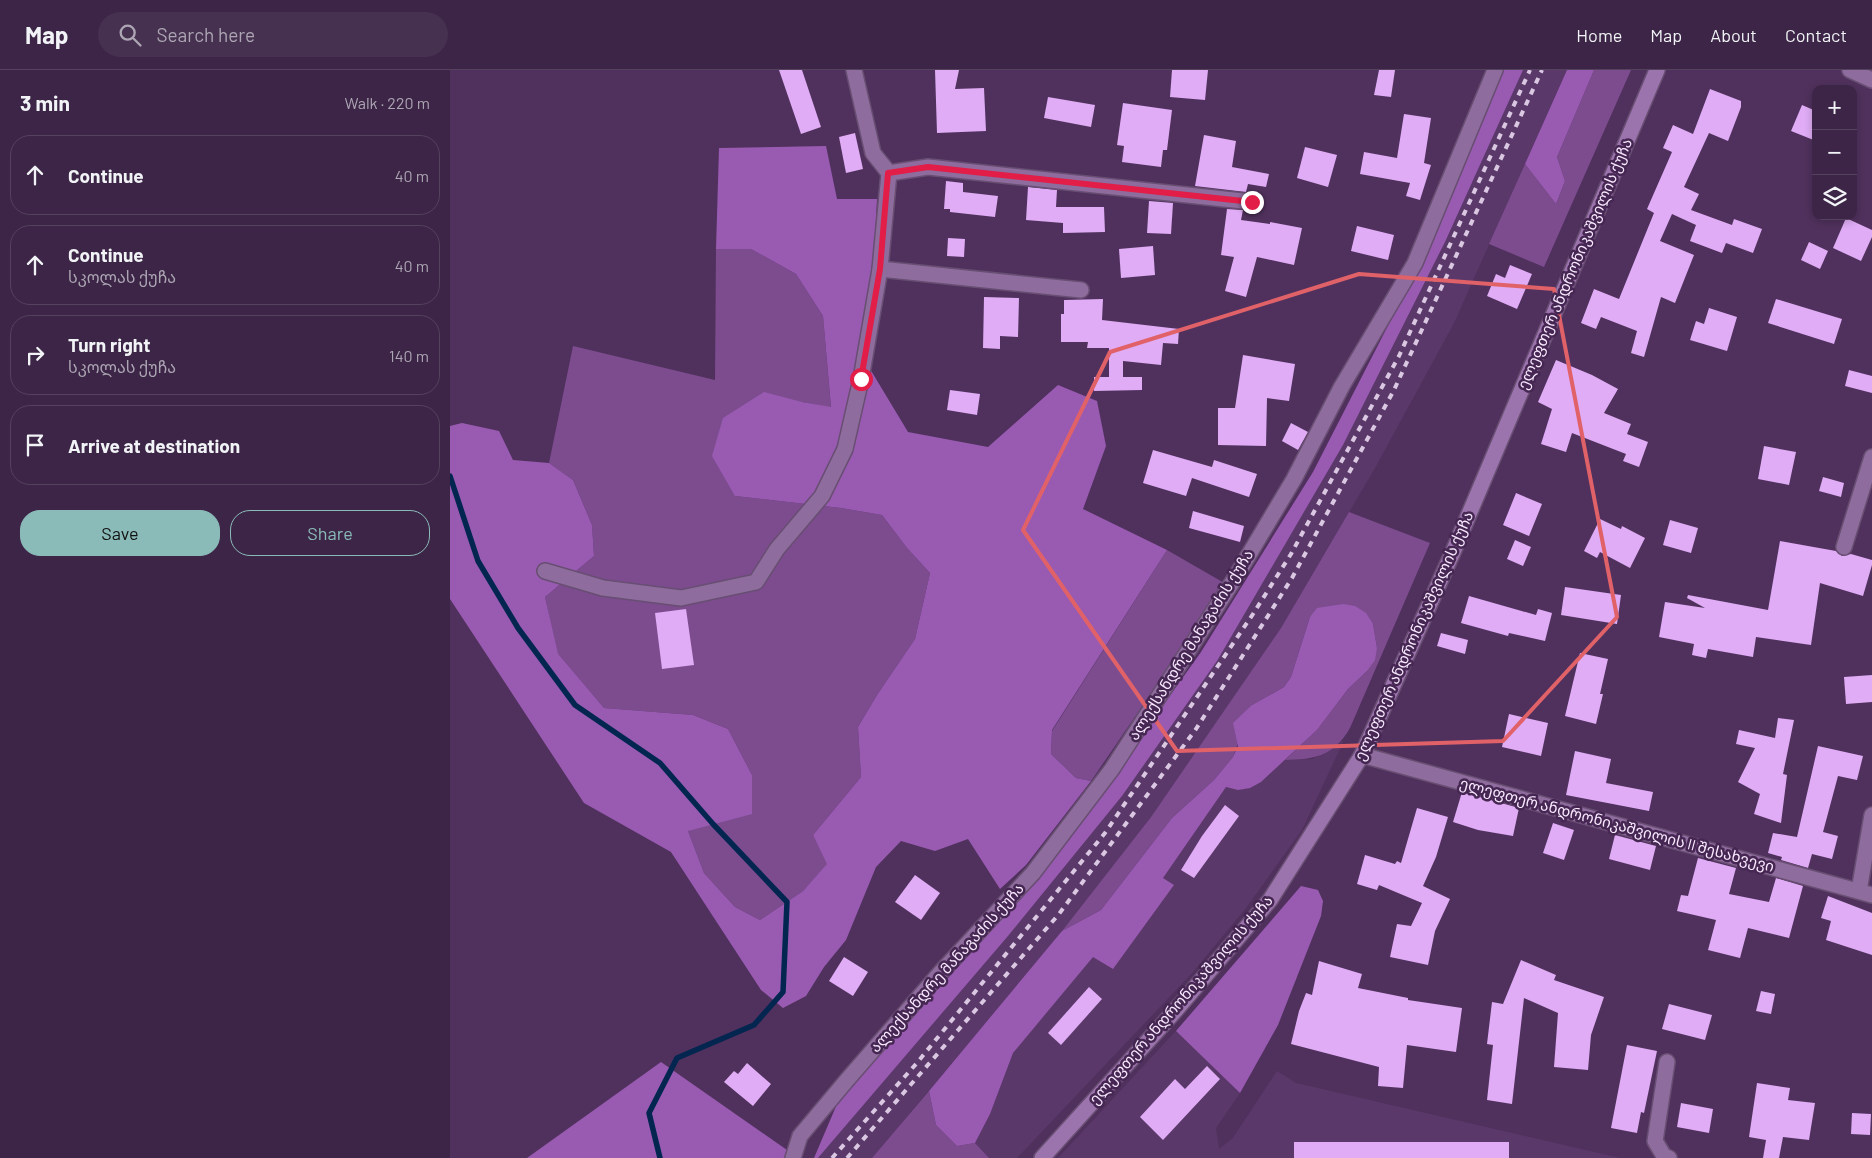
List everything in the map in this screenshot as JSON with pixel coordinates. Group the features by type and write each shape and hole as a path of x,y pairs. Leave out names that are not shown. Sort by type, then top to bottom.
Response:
{"main road":[{"name":"ელეფთერ ანდრონიკაშვილის ქუჩა","path":"1042,1158 1175,1012 1270,900 1362,754 1453,552 1657,70"}],"street":[{"path":"545,571 603,588 681,598 756,582 777,549 822,496 845,449 861,379 880,269 888,173 873,153 854,70"},
{"name":"ალექსანდრე მანაგაძის ქუჩა","path":"793,1158 800,1136 835,1094 941,972 1032,873 1112,769 1169,681 1235,578 1294,479 1342,386 1415,263 1495,70"},
{"path":"1850,70 1872,80"},
{"path":"888,173 928,167 1252,202"},
{"path":"880,269 1081,290"},
{"path":"1844,547 1872,457"},
{"name":"ელეფთერ ანდრონიკაშვილის II შესახვევი","path":"1362,754 1866,893"},
{"path":"1866,893 1872,815"},
{"path":"1667,1062 1655,1141 1664,1156 1669,1158"}],"highlighted area":[{"path":"1359,274 1554,289 1617,617 1503,741 1177,751 1023,530 1110,352"}],"shaded area":[{"path":"1503,70 1523,70 1445,242 1343,445 1217,661 1122,796 1008,936 818,1158 814,1158 840,1097 1008,912 1057,854 1201,652 1313,472 1416,271"},
{"path":"1523,70 1567,70 1454,323 1375,468 1281,628 1151,817 1036,964 872,1158 818,1158 1008,936 1122,796 1217,661 1343,445 1445,242"},
{"path":"1567,70 1594,70 1557,157 1565,181 1556,204 1525,164"},
{"path":"1594,70 1631,70 1544,267 1489,244 1525,164 1556,204 1565,181 1557,157"},
{"path":"826,146 837,199 877,199 874,263 858,349 908,432 988,447 1058,385 1097,401 1106,446 1083,509 1167,550 1052,730 1051,754 1076,778 1091,781 1026,865 1000,889 968,839 935,851 901,841 876,867 846,940 824,967 806,996 783,1008 761,990 671,852 584,803 450,599 450,426 462,423 499,431 513,460 549,463 573,480 592,525 594,556 545,597 558,654 604,708 693,715 728,729 752,775 752,814 688,831 704,873 735,907 760,920 803,891 827,864 813,835 861,777 858,727 915,639 930,573 907,548 882,515 841,508 735,496 712,456 723,418 764,392 831,407 823,316 796,274 751,249 716,249 719,148"},
{"path":"716,249 751,249 796,274 823,316 831,408 802,402 735,496 841,508 882,515 907,548 930,573 915,639 858,727 861,777 813,835 828,864 803,891 760,920 735,907 704,873 688,831 752,775 728,729 693,715 604,708 557,654 545,597 594,556 592,525 573,480 549,463 573,346 715,380"},
{"path":"1349,512 1430,543 1344,738 1330,751 1314,757 1285,760 1317,730 1348,689 1367,671 1377,648 1373,624 1310,617 1291,677 1284,687 1252,705 1233,757 1214,780 1172,818 1101,910 1062,931 1151,817 1281,628"},
{"path":"1167,550 1226,584 1091,781 1076,778 1051,754 1052,731"},
{"path":"1343,604 1355,606 1366,613 1373,624 1377,648 1375,660 1367,671 1348,689 1317,730 1261,782 1250,788 1238,790 1226,787 1163,878 1174,885 1113,969 1093,957 1013,1053 990,1114 975,1143 957,1146 936,1125 929,1091 1062,931 1101,910 1172,818 1214,780 1233,757 1238,746 1233,723 1252,705 1284,687 1291,677 1310,617 1317,608"},
{"path":"1344,740 1302,830 1246,908 1193,972 1017,1158 989,1158 975,1143 990,1114 1013,1053 1093,956 1113,969 1174,885 1163,878 1226,787 1238,790 1261,782 1285,760 1312,759 1326,753"},
{"path":"1301,886 1318,890 1323,901 1321,916 1278,1025 1240,1093 1176,1031"},
{"path":"1176,1031 1240,1093 1216,1128 1219,1149 1233,1138 1277,1071 1296,1083 1620,1158 1058,1158"},
{"path":"661,1062 787,1150 785,1158 527,1158"},
{"path":"929,1091 936,1125 957,1146 975,1143 989,1158 872,1158"}],"building":[{"path":"779,70 802,70 821,127 801,134"},
{"path":"935,70 959,70 955,89 984,88 986,131 937,133"},
{"path":"1172,70 1208,70 1205,100 1170,97"},
{"path":"1379,70 1395,70 1391,97 1374,95"},
{"path":"1710,89 1741,101 1741,107 1728,141 1709,133 1684,187 1699,194 1691,210 1732,225 1734,219 1762,229 1753,253 1726,243 1722,253 1690,241 1696,225 1672,214 1660,241 1694,255 1675,303 1661,297 1644,357 1631,353 1637,331 1601,317 1596,329 1581,323 1594,289 1619,299 1654,213 1647,209 1672,152 1663,148 1673,125 1693,134"},
{"path":"1048,97 1095,105 1091,127 1044,118"},
{"path":"1123,103 1172,110 1167,150 1163,150 1161,167 1122,162 1124,146 1117,145"},
{"path":"1802,105 1812,109 1812,139 1791,131"},
{"path":"1404,114 1431,118 1424,163 1431,165 1420,200 1406,196 1410,183 1360,174 1364,152 1397,158"},
{"path":"855,133 863,169 846,173 839,137"},
{"path":"1204,135 1236,141 1232,167 1269,174 1266,187 1248,184 1246,192 1195,186"},
{"path":"1305,147 1337,155 1328,187 1297,178"},
{"path":"946,181 963,183 963,192 998,196 995,217 950,212 950,209 944,209"},
{"path":"1028,187 1057,190 1056,207 1104,207 1105,232 1063,233 1063,223 1026,220"},
{"path":"1149,201 1173,203 1171,234 1147,233"},
{"path":"1227,209 1243,210 1241,220 1270,224 1270,222 1302,228 1294,265 1257,257 1246,297 1225,291 1234,257 1221,255"},
{"path":"1845,220 1850,220 1872,230 1872,237 1861,261 1833,248"},
{"path":"1357,226 1394,235 1388,260 1351,251"},
{"path":"948,238 965,239 964,257 947,256"},
{"path":"1809,242 1828,251 1820,269 1801,260"},
{"path":"1153,246 1155,275 1121,278 1119,249"},
{"path":"1510,265 1532,274 1517,309 1487,296 1496,274 1505,278"},
{"path":"984,297 1019,298 1018,337 1000,336 1000,349 983,348"},
{"path":"1103,299 1102,320 1179,329 1178,344 1163,343 1161,365 1123,361 1123,377 1142,377 1142,390 1094,391 1094,377 1109,377 1109,348 1087,348 1088,342 1061,342 1061,314 1064,314 1064,300"},
{"path":"1776,299 1842,319 1834,344 1768,323"},
{"path":"1709,308 1737,317 1727,351 1690,340 1696,321 1704,324"},
{"path":"1243,355 1295,364 1289,401 1267,398 1266,446 1218,445 1218,408 1235,408"},
{"path":"1556,360 1592,375 1618,389 1604,413 1631,424 1627,434 1648,442 1639,467 1623,461 1626,454 1572,433 1566,452 1541,444 1552,409 1538,402"},
{"path":"1849,370 1872,376 1872,393 1845,386"},
{"path":"950,390 980,394 977,415 947,410"},
{"path":"1291,423 1308,432 1298,450 1282,441"},
{"path":"1764,446 1796,452 1789,485 1758,479"},
{"path":"1153,450 1212,467 1214,460 1257,474 1249,497 1192,478 1186,496 1143,483"},
{"path":"1823,477 1844,483 1841,497 1819,491"},
{"path":"1516,493 1542,504 1529,536 1503,525"},
{"path":"1193,511 1244,526 1240,542 1189,528"},
{"path":"1600,519 1621,529 1622,526 1645,538 1630,568 1600,552 1597,558 1584,551"},
{"path":"1670,520 1698,528 1691,553 1663,545"},
{"path":"1515,540 1531,547 1523,566 1507,559"},
{"path":"1780,541 1836,551 1842,556 1851,554 1872,560 1863,596 1820,583 1811,645 1756,637 1753,657 1708,649 1706,658 1692,655 1694,644 1659,637 1665,602 1705,608 1687,598 1688,595 1768,610"},
{"path":"1565,587 1621,595 1617,624 1561,615"},
{"path":"1469,596 1536,615 1538,609 1552,613 1545,641 1509,633 1508,636 1461,623"},
{"path":"686,609 694,665 662,669 655,613"},
{"path":"1441,633 1468,640 1465,654 1437,646"},
{"path":"1580,653 1608,659 1600,694 1603,694 1596,724 1565,716"},
{"path":"1872,675 1872,702 1846,704 1844,677"},
{"path":"1509,714 1548,723 1541,756 1502,747"},
{"path":"1778,718 1794,720 1783,774 1787,775 1781,823 1754,814 1760,794 1738,782 1755,748 1736,744 1739,730 1775,738"},
{"path":"1818,746 1863,756 1857,780 1838,776 1823,832 1838,836 1832,859 1812,854 1808,868 1781,860 1782,857 1768,853 1773,833 1797,837"},
{"path":"1575,751 1611,759 1606,783 1653,792 1649,811 1566,795"},
{"path":"1462,792 1519,808 1513,836 1478,830 1453,822"},
{"path":"1225,805 1239,816 1194,878 1181,870 1202,836"},
{"path":"1417,808 1448,817 1436,857 1423,886 1450,899 1435,931 1428,965 1390,957 1397,924 1411,926 1422,903 1379,885 1377,890 1357,884 1365,855 1395,864 1397,861 1401,863"},
{"path":"1553,823 1574,830 1564,860 1543,853"},
{"path":"1615,835 1656,846 1650,870 1609,859"},
{"path":"1698,858 1736,868 1729,894 1769,902 1776,878 1803,886 1789,938 1748,928 1740,958 1708,950 1716,920 1677,911 1681,895 1688,896"},
{"path":"915,875 940,893 921,920 895,902"},
{"path":"1828,896 1872,913 1872,955 1826,940 1831,921 1821,918"},
{"path":"844,957 868,972 853,996 829,981"},
{"path":"1521,960 1556,975 1554,980 1604,997 1591,1035 1588,1070 1554,1067 1558,1013 1524,998 1512,1104 1487,1100 1493,1045 1487,1044 1492,1002 1503,1004"},
{"path":"1319,961 1362,974 1358,988 1408,998 1408,1000 1462,1008 1456,1052 1407,1045 1403,1088 1378,1086 1379,1067 1291,1044 1299,1011 1306,993 1312,995"},
{"path":"1089,987 1102,999 1061,1045 1048,1033"},
{"path":"1761,991 1775,994 1771,1014 1756,1011"},
{"path":"1669,1004 1712,1015 1705,1040 1662,1029"},
{"path":"1627,1045 1657,1051 1644,1113 1641,1112 1637,1133 1611,1128"},
{"path":"747,1063 771,1084 753,1106 724,1082 734,1071 738,1074"},
{"path":"1207,1066 1220,1079 1163,1140 1140,1117 1175,1079 1185,1089"},
{"path":"1757,1083 1790,1088 1788,1100 1815,1103 1809,1140 1783,1137 1779,1158 1763,1158 1766,1140 1749,1137"},
{"path":"1681,1103 1713,1109 1709,1133 1677,1127"},
{"path":"1852,1113 1871,1114 1870,1135 1851,1134"},
{"path":"1294,1142 1509,1142 1509,1158 1294,1158"}],"waterway":[{"path":"450,476 478,561 518,628 575,705 660,763 713,824 787,902 783,992 754,1025 677,1058 649,1113 660,1158"}],"railway":[{"path":"832,1158 916,1064 1105,833 1253,614 1291,554 1399,356 1530,70"},
{"path":"847,1158 1059,914 1196,729 1292,578 1394,390 1542,70"}],"route":[{"path":"861,379 880,269 888,173 928,167 1252,202"}]}
